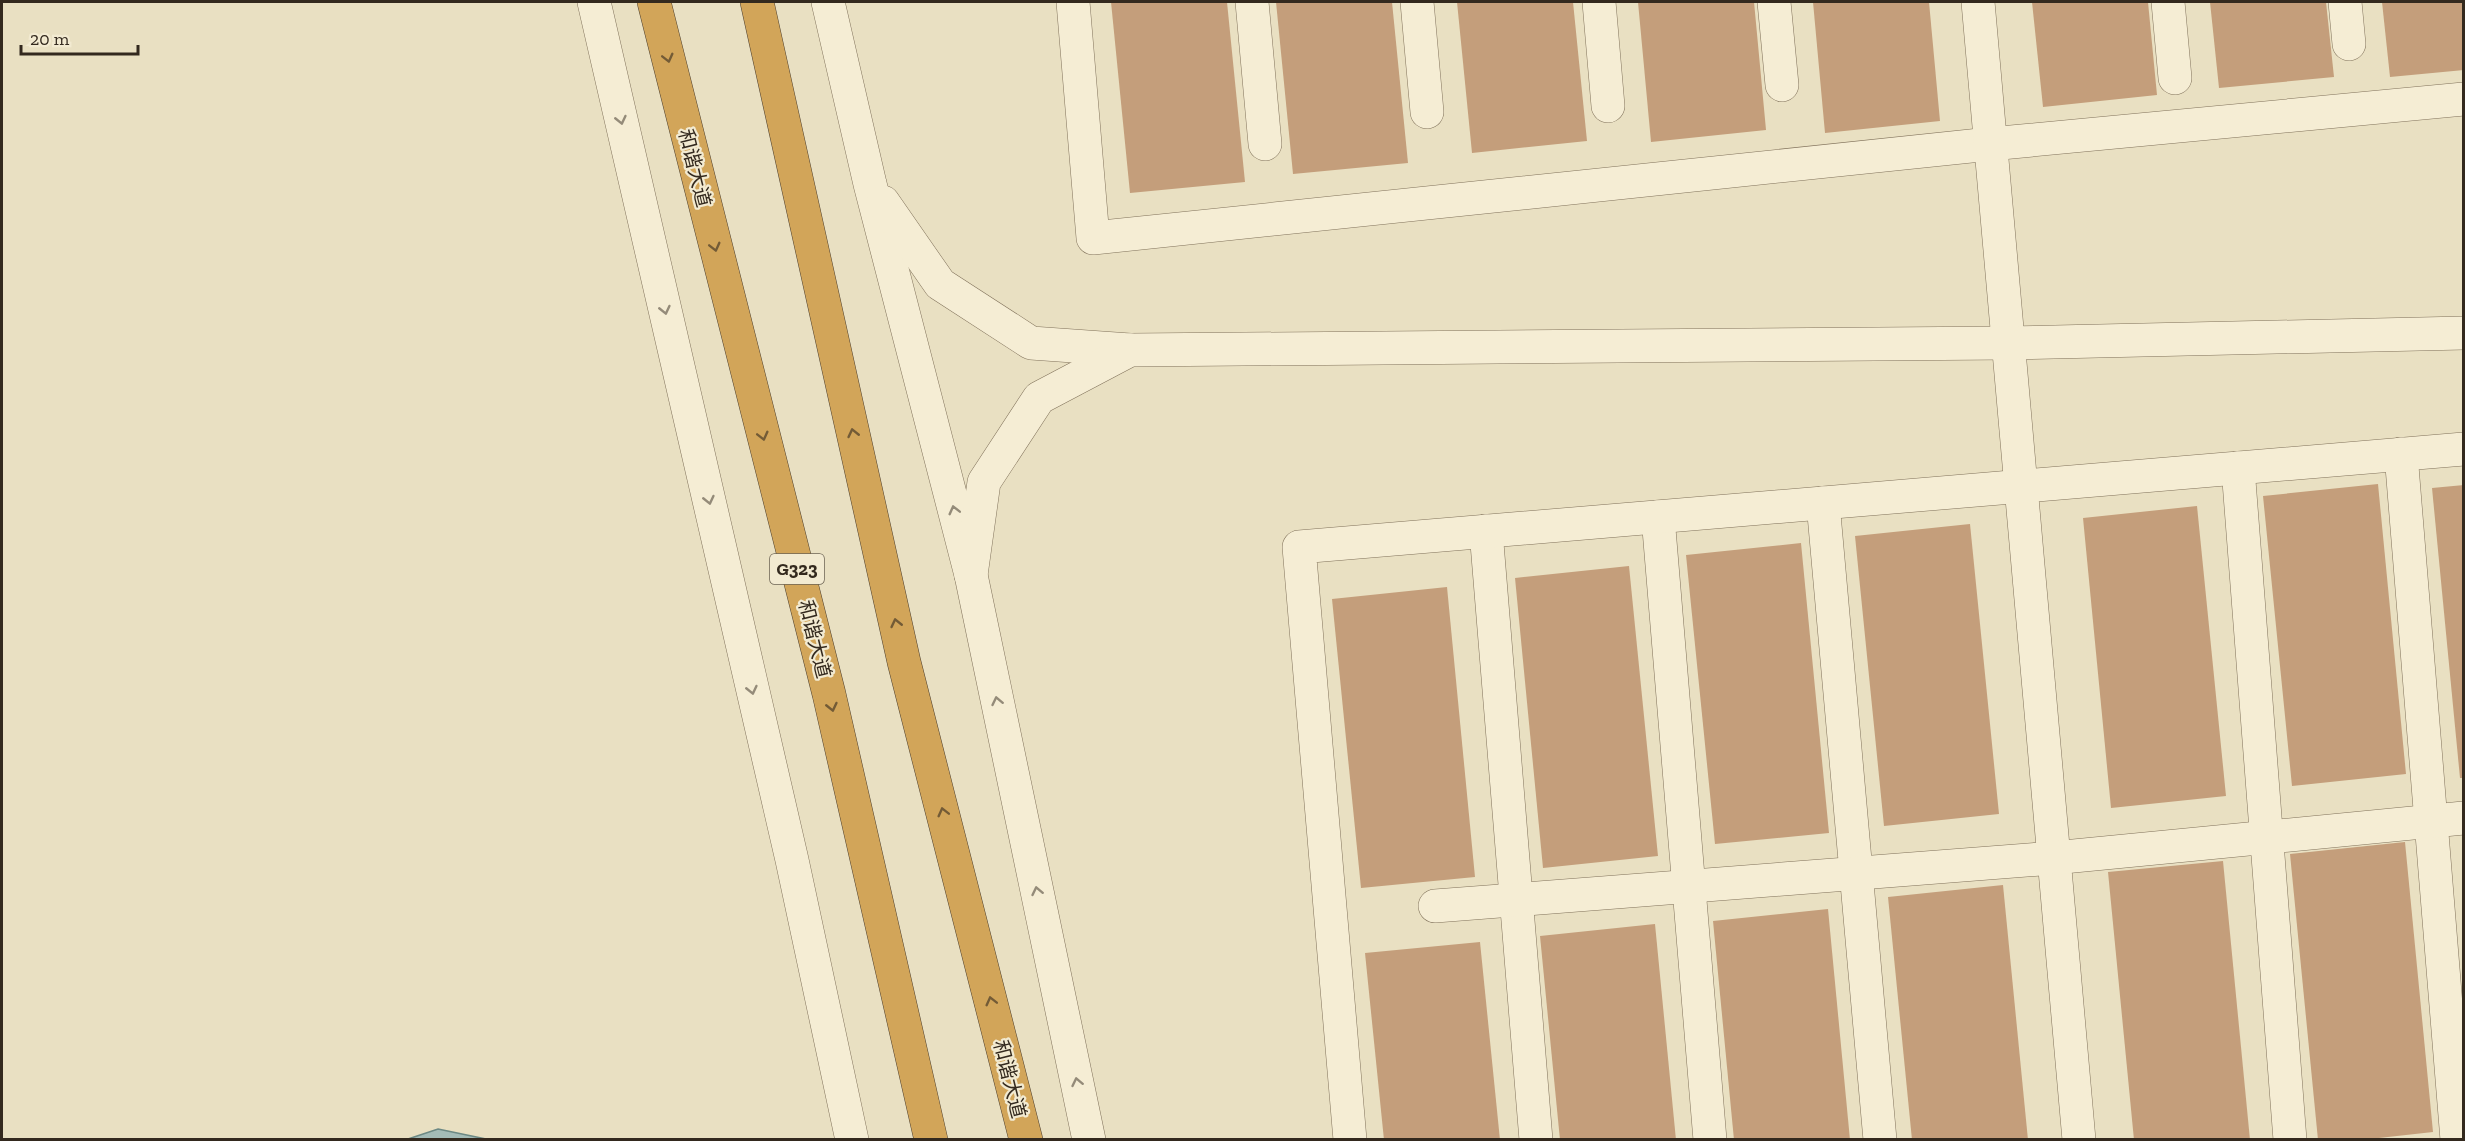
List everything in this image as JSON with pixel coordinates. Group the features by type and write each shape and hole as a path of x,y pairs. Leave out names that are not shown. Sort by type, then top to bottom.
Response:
{"highway":[{"name":"和谐大道","path":"654,2 829,694 931,1140"},
{"name":"和谐大道","path":"757,2 904,662 1026,1140"}],"street":[{"path":"594,2 792,860 852,1140"},
{"path":"828,2 870,184 971,575 1089,1140"},
{"path":"1073,2 1093,238 1989,144 2463,99"},
{"path":"1252,2 1265,144"},
{"path":"1417,2 1427,112"},
{"path":"1599,2 1608,106"},
{"path":"1774,2 1782,85"},
{"path":"1978,2 2006,343 2079,1140"},
{"path":"2168,2 2175,78"},
{"path":"2345,2 2349,44"},
{"path":"870,184 940,284 1031,343 1130,350 2006,343 2463,333"},
{"path":"971,575 984,482 1039,398 1130,350"},
{"path":"1350,1140 1299,547 2463,449"},
{"path":"2401,454 2457,1140"},
{"path":"2238,468 2290,1140"},
{"path":"1823,503 1880,1140"},
{"path":"1658,517 1710,1140"},
{"path":"1486,531 1536,1140"},
{"path":"1436,906 2053,858 2463,818"}],"water":[{"path":"438,1129 486,1139 408,1139"}],"building":[{"path":"1111,2 1227,2 1245,182 1130,193"},
{"path":"1276,2 1392,2 1408,163 1293,174"},
{"path":"1457,2 1573,2 1587,141 1472,153"},
{"path":"1638,2 1754,2 1766,130 1651,142"},
{"path":"1813,2 1929,2 1940,121 1825,133"},
{"path":"2032,2 2148,2 2157,95 2043,107"},
{"path":"2210,2 2326,2 2334,77 2219,88"},
{"path":"2382,2 2464,2 2464,70 2390,77"},
{"path":"2378,484 2406,774 2292,786 2263,496"},
{"path":"2464,485 2464,778 2460,778 2432,488"},
{"path":"2197,506 2226,796 2111,808 2083,518"},
{"path":"1970,524 1999,814 1884,826 1855,536"},
{"path":"1801,543 1829,833 1715,844 1686,555"},
{"path":"1629,566 1658,856 1543,868 1515,578"},
{"path":"1447,587 1475,877 1361,888 1332,599"},
{"path":"2405,842 2433,1132 2361,1140 2318,1140 2290,854"},
{"path":"2223,861 2250,1140 2134,1140 2108,872"},
{"path":"2003,885 2028,1140 1912,1140 1888,897"},
{"path":"1828,909 1850,1140 1734,1140 1713,921"},
{"path":"1655,924 1676,1140 1560,1140 1540,936"},
{"path":"1480,942 1500,1140 1384,1140 1365,953"}]}
